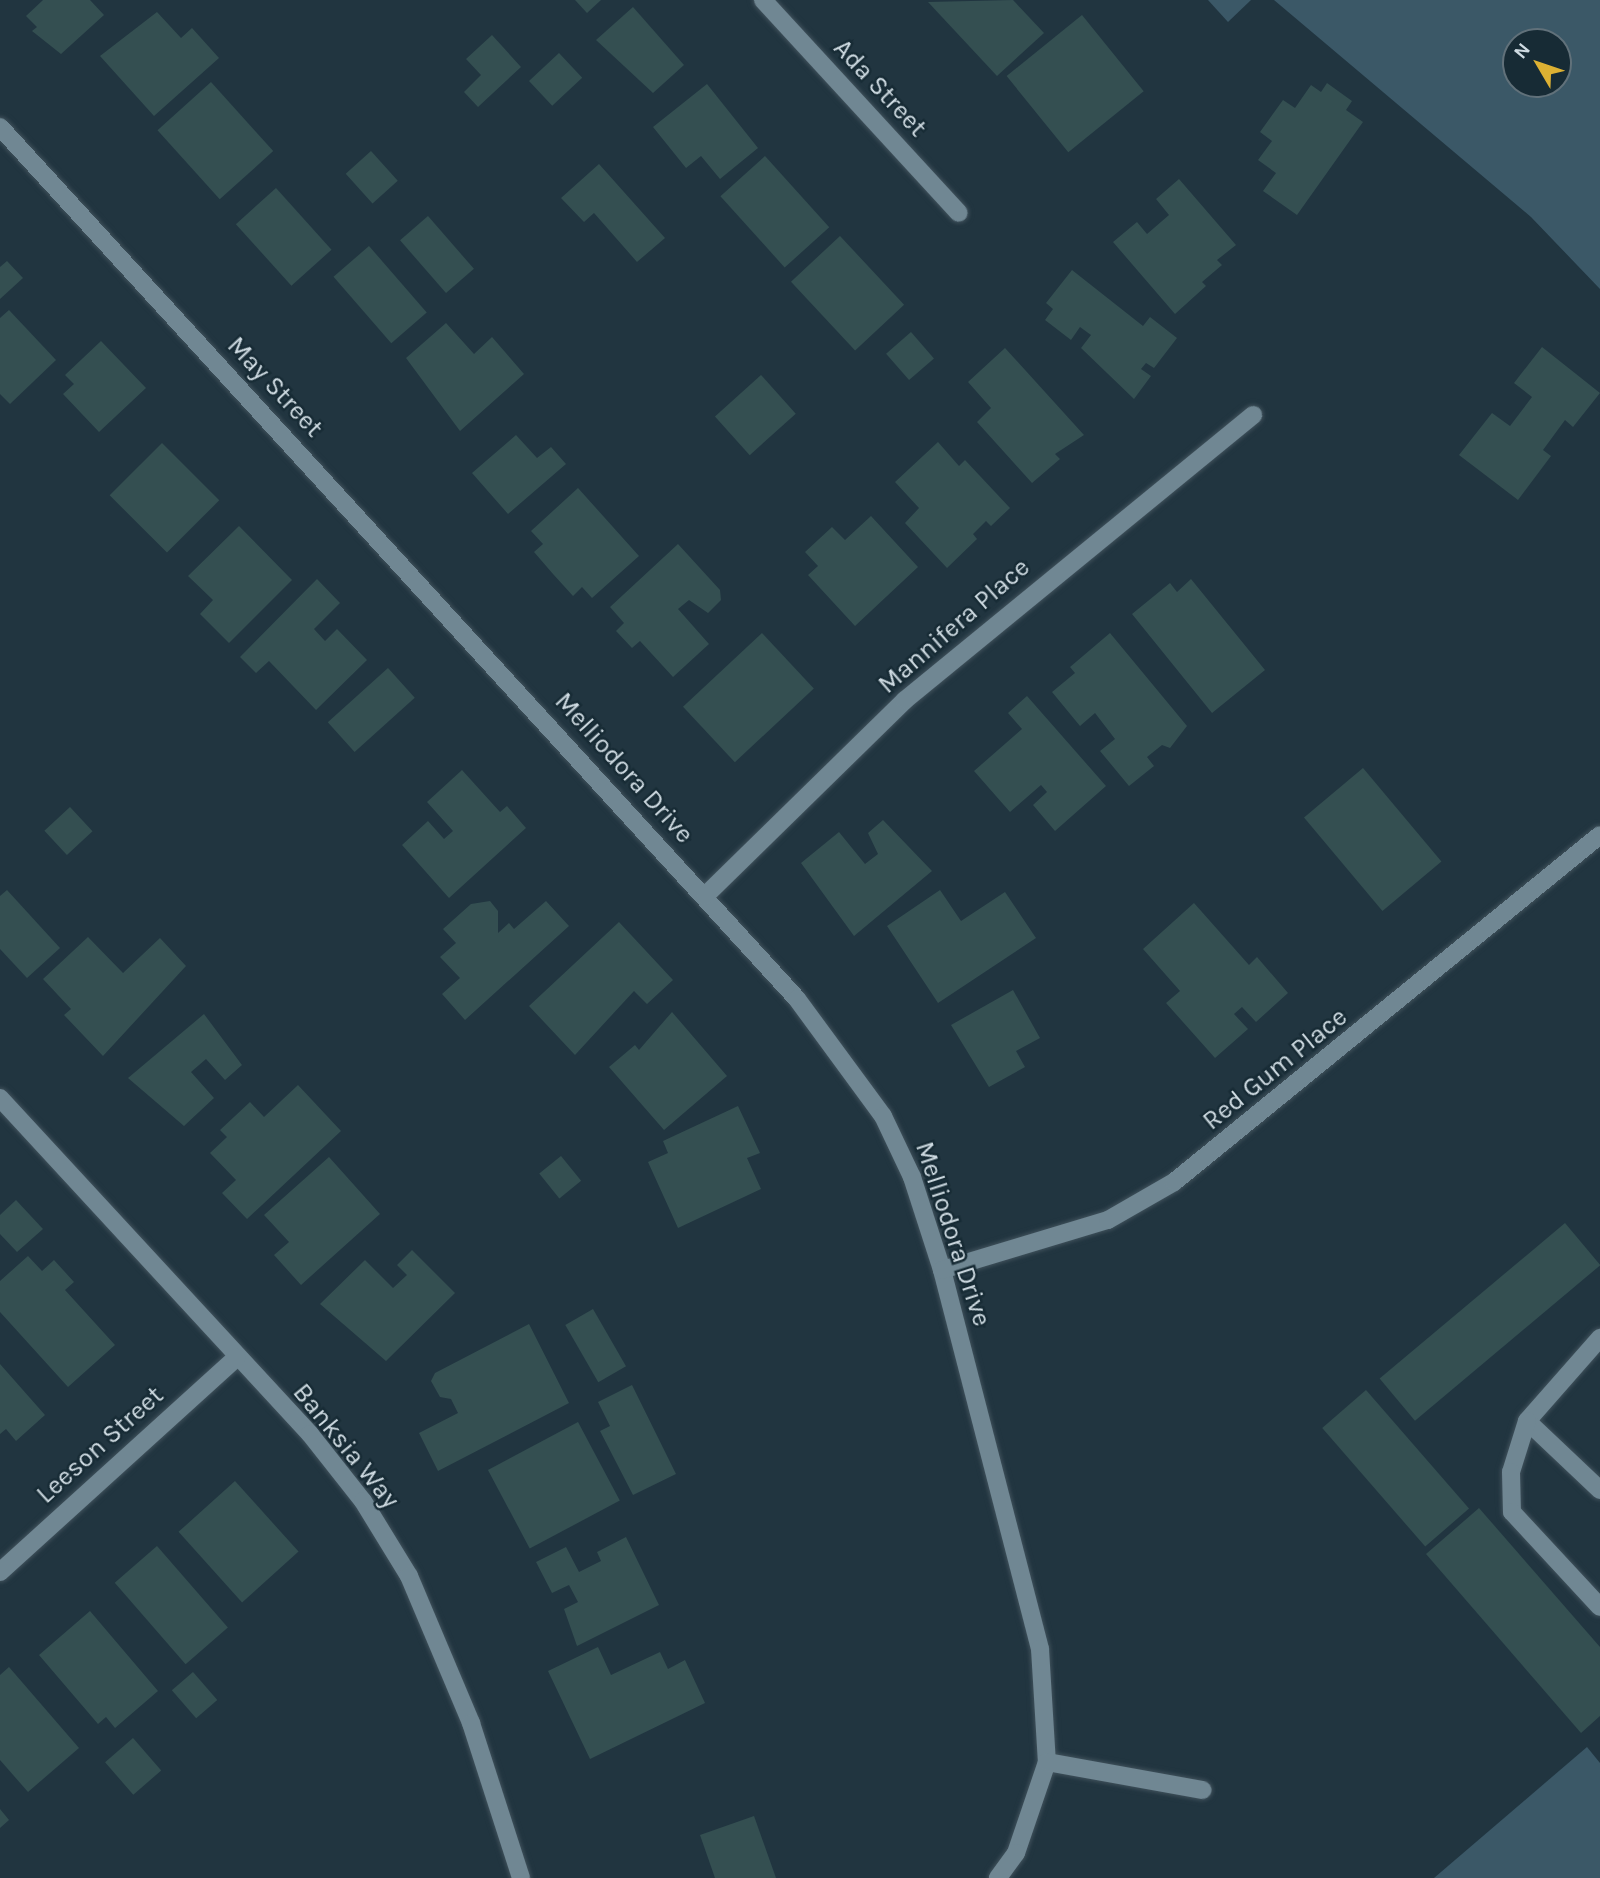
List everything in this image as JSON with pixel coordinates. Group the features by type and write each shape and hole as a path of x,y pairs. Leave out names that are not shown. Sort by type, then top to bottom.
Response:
{"street":[{"name":"Ada Street","path":"763,0 959,212"},
{"name":"May Street","path":"0,127 512,683"},
{"name":"Mannifera Place","path":"705,896 905,700 1253,415"},
{"name":"Melliodora Drive","path":"512,683 705,896 856,1073 912,1177 942,1270 1040,1649 1046,1762 1016,1853 998,1878"},
{"name":"Red Gum Place","path":"942,1270 1108,1220 1174,1182 1600,835"},
{"name":"Banksia Way","path":"0,1098 363,1501 409,1576 471,1723 522,1878"},
{"path":"1600,1338 1527,1421 1511,1472 1512,1513 1600,1607"},
{"name":"Leeson Street","path":"0,1572 236,1358"},
{"path":"1527,1421 1600,1490"},
{"path":"1046,1762 1202,1790"}],"shaded area":[{"path":"1208,0 1251,0 1228,22"},
{"path":"1274,0 1600,0 1600,289 1531,217"},
{"path":"1587,1747 1600,1763 1600,1878 1434,1878"}],"building":[{"path":"43,0 90,0 104,15 61,54 32,31 37,27 26,16"},
{"path":"575,0 601,0 587,13"},
{"path":"1013,0 1044,33 997,76 928,2"},
{"path":"633,7 684,65 653,93 596,40"},
{"path":"157,12 181,38 192,28 219,58 154,116 100,56"},
{"path":"1082,15 1144,91 1068,152 1007,76"},
{"path":"492,35 521,67 478,107 464,92 481,75 466,59"},
{"path":"559,53 582,78 552,106 529,81"},
{"path":"211,82 273,151 220,199 157,130"},
{"path":"1327,83 1352,101 1346,110 1363,122 1297,215 1263,191 1276,173 1258,160 1272,141 1260,132 1283,100 1295,108 1311,85 1321,92"},
{"path":"707,84 758,148 720,179 701,156 686,168 653,127"},
{"path":"371,151 398,181 372,203 346,174"},
{"path":"765,156 829,227 785,267 720,196"},
{"path":"599,164 665,238 637,262 594,213 584,222 561,198"},
{"path":"1179,179 1236,245 1217,260 1222,265 1202,282 1206,286 1175,314 1113,242 1137,222 1147,234 1169,215 1156,199"},
{"path":"276,188 332,250 291,286 236,224"},
{"path":"428,216 474,269 446,293 400,240"},
{"path":"840,236 904,305 855,350 791,282"},
{"path":"369,246 427,312 391,343 334,277"},
{"path":"7,261 23,278 0,299 0,267"},
{"path":"1072,270 1143,326 1150,317 1177,338 1154,368 1146,363 1141,369 1151,376 1134,399 1081,348 1091,335 1080,327 1071,340 1045,320 1053,309 1046,303"},
{"path":"9,310 56,360 10,404 0,394 0,318"},
{"path":"446,323 474,354 492,337 524,374 460,431 406,358"},
{"path":"911,332 934,358 909,380 886,354"},
{"path":"101,341 146,388 99,432 63,394 74,384 65,375"},
{"path":"1542,347 1600,393 1573,427 1565,420 1543,450 1551,456 1518,500 1459,455 1492,413 1510,426 1532,397 1514,383"},
{"path":"1005,348 1084,435 1055,454 1060,459 1032,483 977,422 991,408 968,382"},
{"path":"761,375 796,414 750,455 715,416"},
{"path":"516,435 537,458 551,447 566,464 508,514 472,473"},
{"path":"938,442 959,466 965,460 1010,508 991,526 986,521 973,534 977,539 947,568 905,523 919,508 895,482"},
{"path":"162,443 219,500 167,553 110,495"},
{"path":"578,488 639,556 592,598 582,587 573,596 534,552 543,544 531,531"},
{"path":"871,516 918,567 855,626 808,575 818,566 805,552 832,527 845,540"},
{"path":"239,526 292,580 229,643 200,614 213,600 188,576"},
{"path":"678,544 720,590 721,600 708,613 689,600 678,609 709,644 673,677 640,641 632,648 616,631 624,623 610,607"},
{"path":"317,579 340,603 314,629 325,641 337,629 367,660 316,710 269,661 256,673 240,657"},
{"path":"1191,579 1265,670 1212,713 1132,614 1170,583 1177,592"},
{"path":"762,633 814,689 735,762 683,707"},
{"path":"1110,633 1187,726 1170,748 1162,745 1147,757 1154,766 1129,786 1100,751 1115,739 1095,713 1080,726 1052,692 1075,673 1070,667"},
{"path":"388,668 415,698 355,752 328,722"},
{"path":"1027,696 1106,786 1055,831 1033,805 1047,792 1041,785 1010,812 974,771 1022,729 1008,713"},
{"path":"1363,768 1441,861 1382,911 1304,817"},
{"path":"462,770 500,812 507,806 526,828 449,898 402,845 428,821 444,839 453,831 427,802"},
{"path":"70,807 93,831 67,855 44,831"},
{"path":"883,820 932,871 854,936 801,863 839,832 865,864 878,854 868,833"},
{"path":"7,890 60,948 27,978 0,949 0,896"},
{"path":"940,890 961,921 1005,892 1036,938 938,1003 887,926"},
{"path":"490,901 498,911 498,933 509,923 514,929 546,901 569,926 465,1020 442,994 460,978 440,957 456,943 443,929 471,904"},
{"path":"1194,903 1249,965 1257,957 1288,993 1256,1022 1242,1007 1234,1014 1248,1029 1215,1058 1166,1003 1180,991 1143,949"},
{"path":"619,922 673,980 647,1004 634,991 575,1055 529,1006"},
{"path":"88,937 123,973 160,938 186,966 103,1056 64,1015 71,1009 43,979"},
{"path":"1013,990 1040,1038 1016,1051 1025,1067 989,1087 951,1025"},
{"path":"672,1012 727,1076 664,1130 609,1067 635,1045 639,1050"},
{"path":"204,1014 242,1065 225,1080 206,1059 191,1072 214,1098 184,1126 128,1078"},
{"path":"298,1085 341,1131 247,1219 222,1193 236,1180 210,1153 227,1137 220,1130 250,1102 264,1117"},
{"path":"738,1106 760,1153 747,1158 761,1189 678,1228 648,1162 668,1153 663,1141"},
{"path":"561,1156 581,1181 559,1198 539,1174"},
{"path":"329,1157 380,1214 301,1285 274,1255 289,1242 264,1215"},
{"path":"16,1200 43,1229 17,1252 0,1234 0,1215"},
{"path":"1565,1223 1600,1265 1415,1421 1380,1379"},
{"path":"412,1250 455,1293 386,1361 320,1304 365,1260 393,1288 407,1275 397,1265"},
{"path":"28,1256 42,1271 54,1260 74,1282 65,1290 115,1345 68,1387 0,1312 0,1281"},
{"path":"593,1309 626,1366 598,1382 565,1325"},
{"path":"529,1324 569,1403 438,1471 419,1433 458,1413 451,1399 440,1397 431,1381 435,1373"},
{"path":"0,1364 45,1415 16,1441 6,1429 0,1434"},
{"path":"632,1385 676,1474 633,1495 600,1431 610,1426 598,1402"},
{"path":"1366,1390 1469,1508 1425,1547 1322,1428"},
{"path":"578,1422 620,1501 530,1548 488,1470"},
{"path":"235,1481 299,1552 242,1602 179,1532"},
{"path":"1479,1508 1600,1647 1600,1716 1581,1733 1426,1554"},
{"path":"626,1537 659,1605 577,1646 564,1609 578,1602 569,1585 552,1593 536,1562 566,1547 579,1572 601,1561 597,1552"},
{"path":"157,1546 228,1628 186,1664 115,1583"},
{"path":"90,1611 158,1691 115,1728 106,1717 98,1724 39,1655"},
{"path":"598,1647 611,1675 660,1652 668,1669 685,1660 705,1703 590,1759 548,1671"},
{"path":"9,1667 79,1748 28,1792 0,1760 0,1675"},
{"path":"193,1672 217,1700 196,1718 172,1690"},
{"path":"133,1738 161,1770 133,1795 105,1762"},
{"path":"0,1809 9,1820 0,1828"},
{"path":"754,1816 776,1878 715,1878 700,1835"}]}
